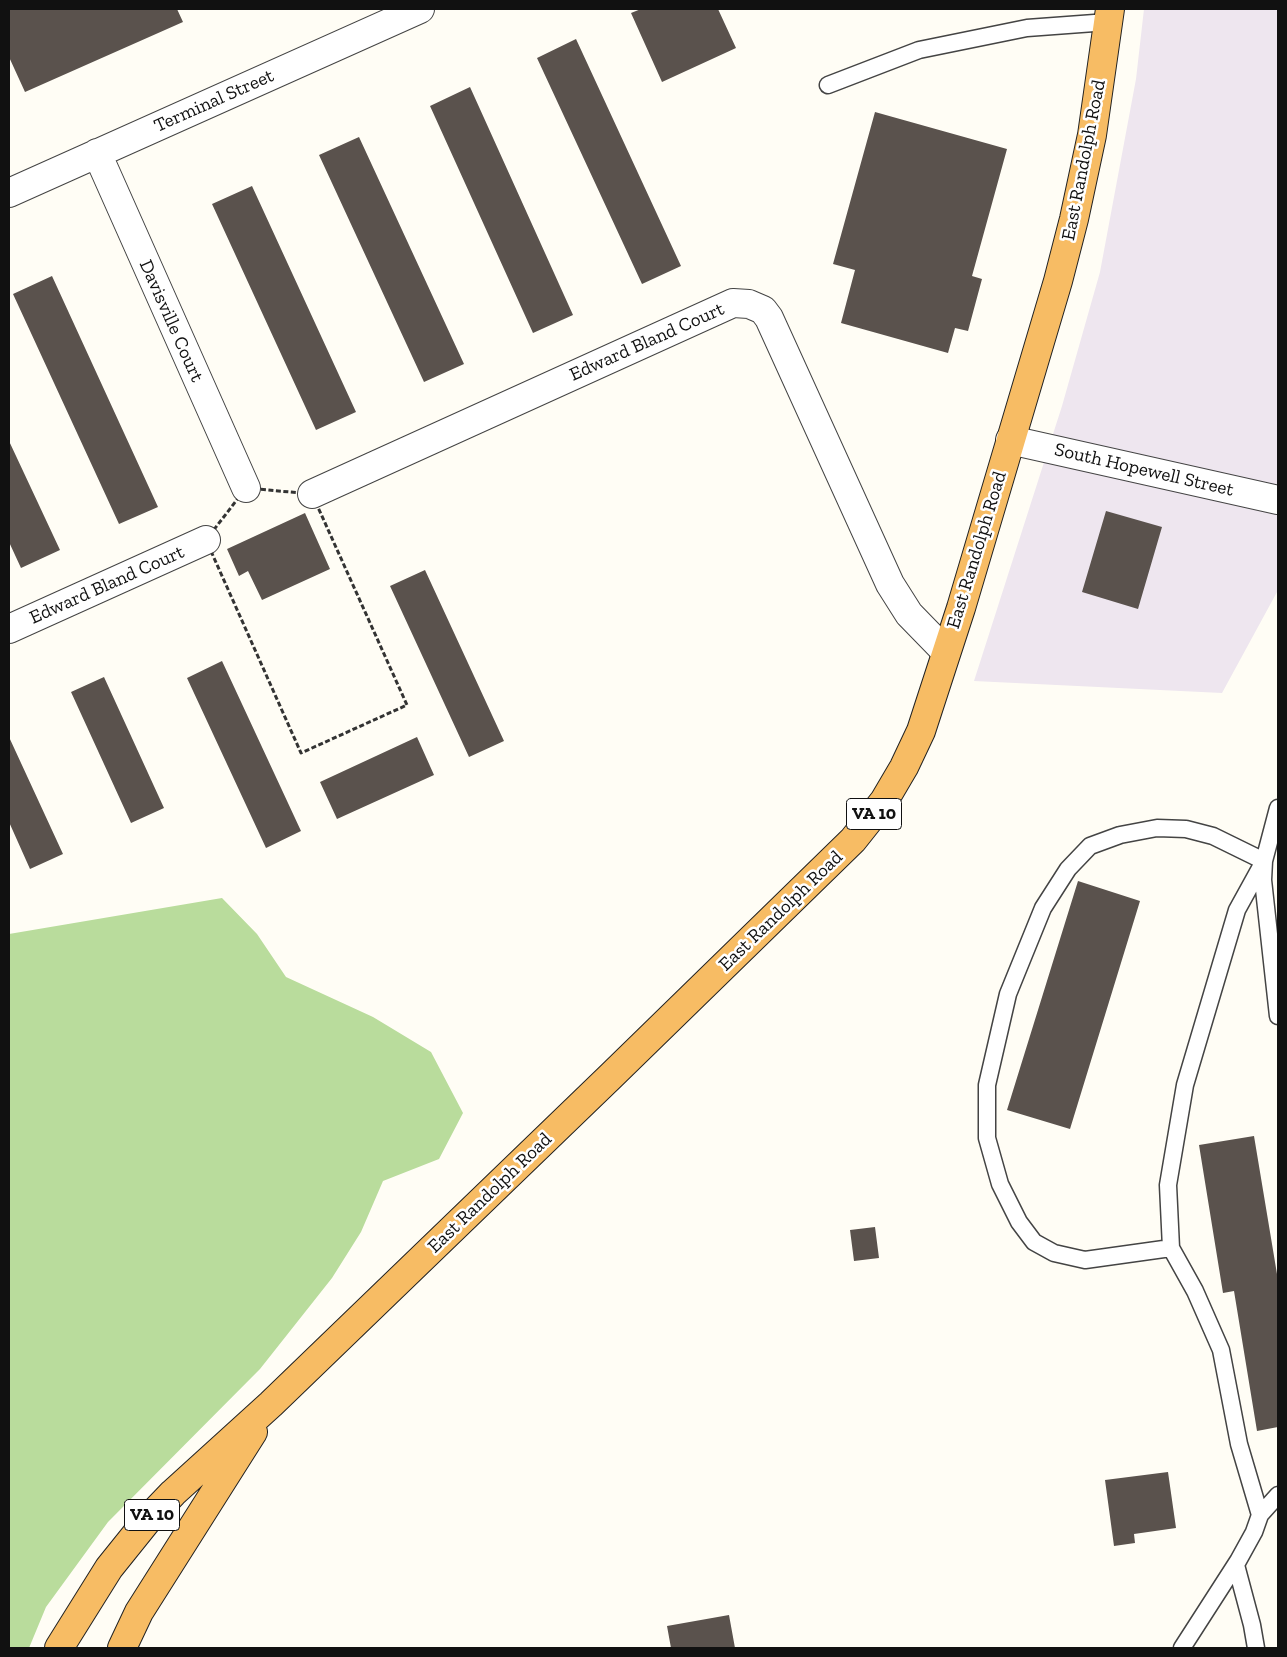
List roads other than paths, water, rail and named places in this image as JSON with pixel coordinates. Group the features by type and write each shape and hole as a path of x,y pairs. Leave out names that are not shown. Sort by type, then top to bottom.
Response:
{"highway":[{"name":"East Randolph Road","path":"58,1648 109,1568 150,1516 172,1493 271,1404 853,840 884,801 904,767 921,730 961,608 1058,281 1092,135 1109,15"},
{"name":"East Randolph Road","path":"122,1648 140,1612 271,1404"}],"street":[{"name":"Terminal Street","path":"9,193 420,9"},
{"name":"Davisville Court","path":"97,154 246,488"},
{"name":"Edward Bland Court","path":"312,494 733,303 749,304 763,310 769,318 890,584 909,614 946,652"},
{"name":"South Hopewell Street","path":"1010,440 1278,500"},
{"name":"Edward Bland Court","path":"9,629 206,540"}],"lane":[{"path":"828,85 919,50 1027,28 1109,15"},
{"path":"1278,808 1264,861 1263,880 1278,1016"},
{"path":"1171,1248 1085,1260 1054,1253 1034,1242 1019,1222 1000,1184 987,1138 987,1085 1008,994 1043,908 1068,869 1090,846 1120,835 1157,828 1186,829 1213,836 1264,861"},
{"path":"1260,1515 1239,1444 1221,1350 1195,1291 1171,1248 1168,1185 1186,1085 1237,910 1264,861"},
{"path":"1182,1648 1236,1565 1254,1532 1260,1515 1278,1495"},
{"path":"1236,1565 1256,1648"}]}
